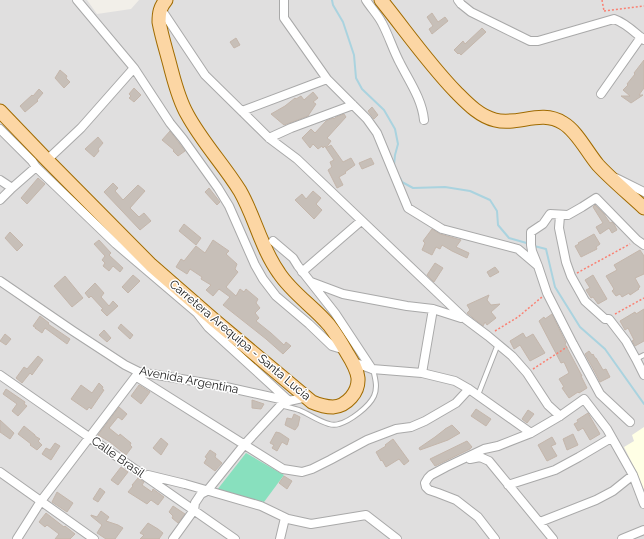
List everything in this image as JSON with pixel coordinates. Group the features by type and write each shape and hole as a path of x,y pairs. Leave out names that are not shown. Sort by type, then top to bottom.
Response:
{"main road":[{"path":"381,0 420,51 443,78 478,111 488,118 498,120 506,121 545,117 562,122 568,126 597,164 644,208"},
{"name":"Carretera Arequipa - Santa Lucía","path":"0,111 41,163 151,265 214,320 312,402 323,406 333,407 345,403 351,397 357,385 358,378 353,362 329,325 287,284 271,262 240,192 187,115 176,86 161,32 159,14 163,4"}],"street":[{"path":"77,0 134,68 170,123 218,188 229,206 255,265 276,296 332,346 346,350"},
{"path":"284,0 284,18 327,79 367,119 377,133 408,208 442,229 518,249 538,266"},
{"path":"366,0 382,22 399,61 418,96 421,103 424,120"},
{"path":"458,0 471,12 530,41 538,41 614,19 628,26 642,39 602,94"},
{"path":"163,4 205,75 215,86 269,138 297,160 464,318 512,356 527,373 548,405 560,416"},
{"path":"0,200 81,128 134,68"},
{"path":"242,111 327,79"},
{"path":"269,138 291,128 353,105"},
{"path":"0,129 32,161 41,163 116,244 197,313 208,327 289,401"},
{"path":"606,173 644,192"},
{"path":"0,180 12,188"},
{"path":"630,422 600,394 547,293 530,245 531,232 542,224 550,214 560,216 568,215 596,198 640,242"},
{"path":"560,216 559,228 570,276 585,301 605,319 609,319 640,357 644,375"},
{"path":"302,272 360,221"},
{"path":"273,241 293,258 302,272 335,313 372,369"},
{"name":"Avenida Argentina","path":"0,280 138,374 217,385 289,401 306,397"},
{"path":"310,282 342,294 433,310 464,318"},
{"path":"422,373 433,310"},
{"path":"353,362 372,369 422,373 455,381 478,395 532,433"},
{"path":"17,539 41,501 138,374 244,445 283,469 302,472 330,460 367,440 396,429 411,427 456,403 469,389"},
{"name":"Calle Brasil","path":"0,375 236,539"},
{"path":"495,539 478,517 456,500 429,490 425,483 428,478 431,475 484,449 498,446 532,433 584,399 607,430 633,475 644,504"},
{"path":"173,539 194,510 195,502 201,494 207,491 244,445 281,405"},
{"path":"508,485 555,470 611,438"},
{"path":"460,460 480,457 489,461 553,539"},
{"path":"0,472 94,539"},
{"path":"142,474 261,506 288,520 311,524 366,515 397,539"},
{"path":"540,522 596,500 612,491 633,475"},
{"path":"280,539 285,518"},
{"path":"622,539 644,530"}],"lane":[{"path":"478,395 498,344"},
{"path":"281,405 299,410 316,419 330,424 338,425 363,409 374,396 376,382 372,369"}],"path":[{"path":"602,0 605,21"},
{"path":"604,11 644,6"},
{"path":"570,276 640,242"},
{"path":"488,336 518,317 547,293"},
{"path":"609,319 644,298"},
{"path":"527,373 573,344"}],"shaded area":[{"path":"0,0 87,0 97,14 131,9 139,0 644,0 644,539 0,539"},
{"path":"644,427 644,490 624,447 634,441 632,435"}],"green space":[{"path":"246,453 284,475 264,502 217,490"}],"building":[{"path":"432,13 438,22 445,17 448,21 432,34 429,29 433,26 427,17"},
{"path":"482,28 486,32 461,55 454,50 463,41 465,44"},
{"path":"236,38 240,45 234,48 230,42"},
{"path":"644,60 644,88 639,95 643,95 631,103 621,96 630,96 623,90 628,85 627,84 635,74 634,73"},
{"path":"60,70 67,76 66,78 70,82 64,88 55,78"},
{"path":"134,88 141,95 134,102 129,98 131,96 129,94"},
{"path":"39,89 43,93 37,100 38,101 25,112 20,106 32,95 33,96"},
{"path":"313,92 318,98 313,102 316,104 308,116 284,125 271,114 295,98 296,99 301,96 304,100"},
{"path":"372,107 378,115 374,119 368,111"},
{"path":"344,114 346,117 327,138 331,141 326,148 325,146 323,148 322,146 318,149 313,144 310,148 302,138 311,129 315,133 326,121"},
{"path":"170,131 185,151 178,156 173,151 174,150 162,140"},
{"path":"98,137 103,143 94,157 85,149"},
{"path":"331,145 343,162 351,158 355,165 339,177 343,185 337,188 328,170 332,167 330,162 334,160 326,148"},
{"path":"371,158 374,164 362,169 359,163"},
{"path":"38,178 45,184 27,204 21,198"},
{"path":"113,183 118,188 115,191 123,200 138,185 145,191 130,208 139,217 144,213 151,221 140,230 104,192"},
{"path":"209,188 220,202 217,205 205,192"},
{"path":"313,191 321,198 316,204 322,210 314,219 295,200 302,194 306,199"},
{"path":"595,205 610,223 612,222 614,224 617,230 612,233 609,228 600,234 596,227 603,223 593,207"},
{"path":"184,224 201,238 196,245 179,231"},
{"path":"432,229 440,234 461,240 456,247 469,253 467,258 442,245 440,249 436,247 432,255 422,250 425,243 423,241"},
{"path":"10,232 23,245 17,251 5,238"},
{"path":"594,234 600,244 596,247 597,249 581,257 575,246"},
{"path":"99,240 111,253 109,255 123,268 120,272 113,266 109,271 103,266 105,263 102,260 105,256 94,244"},
{"path":"213,240 229,251 226,254 237,264 235,269 238,272 226,287 236,296 240,289 244,292 246,289 258,299 256,303 260,308 255,313 259,318 256,321 284,345 286,342 291,346 283,354 223,305 230,297 219,289 213,296 206,290 211,285 201,279 202,277 190,269 187,274 176,267 181,259 184,261 196,246 205,253"},
{"path":"640,250 644,256 644,274 635,278 640,287 638,288 639,289 630,295 629,293 622,297 620,294 616,296 612,291 614,289 606,276 617,270 614,265"},
{"path":"435,263 443,268 434,282 427,275"},
{"path":"495,267 499,272 490,277 487,272"},
{"path":"133,275 140,281 128,293 122,287"},
{"path":"593,275 607,299 598,304 593,297 591,298 586,290 590,288 585,280"},
{"path":"65,276 83,298 72,307 54,286"},
{"path":"95,283 104,293 101,297 109,306 113,301 118,306 107,316 101,310 103,309 91,296 89,298 85,293"},
{"path":"489,295 487,300 491,305 500,304 491,312 496,318 487,325 485,322 483,326 467,313 470,310 467,305"},
{"path":"644,309 644,341 635,346 632,341 634,340 628,328 625,330 620,321 635,312 636,314"},
{"path":"552,314 587,388 569,398 562,388 564,387 559,379 569,373 564,362 561,363 539,321"},
{"path":"40,316 49,323 48,324 70,339 67,344 45,328 42,333 33,326"},
{"path":"121,324 133,335 130,339 118,328"},
{"path":"104,330 111,338 107,342 99,335"},
{"path":"523,333 526,338 533,334 545,353 530,361 520,345 514,349 510,341"},
{"path":"5,334 11,339 6,345 0,341"},
{"path":"589,351 596,358 603,370 606,369 610,377 600,382 585,354"},
{"path":"38,356 43,360 32,375 30,373 22,383 16,378 24,367 27,369"},
{"path":"99,383 104,390 91,409 89,407 87,410 71,399 81,385 92,393"},
{"path":"139,385 150,392 141,404 131,396"},
{"path":"6,389 25,402 24,404 27,406 18,416 12,411 17,404 3,394"},
{"path":"252,400 264,404 261,409 252,408"},
{"path":"119,407 127,414 122,420 118,417 109,428 119,436 120,434 131,443 130,445 132,447 126,455 110,442 98,435"},
{"path":"476,409 491,419 486,426 471,416"},
{"path":"528,410 534,414 527,423 522,419"},
{"path":"588,413 600,434 590,440 583,428 578,431 574,424 578,422 577,420"},
{"path":"294,414 300,417 298,426 295,430 285,425 287,418 292,419"},
{"path":"0,420 14,433 10,439 0,432"},
{"path":"452,425 460,433 448,440 420,450 419,448"},
{"path":"24,426 40,439 38,441 42,445 37,450 18,434"},
{"path":"276,432 289,439 287,445 282,442 277,451 272,448 274,445 270,443"},
{"path":"573,434 578,445 567,450 563,439"},
{"path":"552,437 556,444 551,446 557,456 547,461 538,445"},
{"path":"161,438 168,444 161,455 153,448"},
{"path":"393,439 409,461 404,465 399,459 386,467 376,452 386,446 385,445"},
{"path":"467,441 472,447 470,449 435,466 430,459"},
{"path":"55,443 60,446 51,460 42,454 46,448 50,450"},
{"path":"210,450 216,454 215,457 222,463 215,471 204,463 207,458 205,457"},
{"path":"121,467 128,472 118,485 111,480"},
{"path":"284,476 292,481 287,489 279,483"},
{"path":"138,478 144,482 142,485 152,492 153,489 164,497 158,505 151,500 147,504 128,492"},
{"path":"100,488 105,492 98,502 93,499"},
{"path":"57,492 73,503 67,512 52,502"},
{"path":"173,506 185,514 178,523 172,518 173,516 169,512"},
{"path":"101,511 109,517 106,521 123,528 115,539 106,539 97,533 102,525 91,515 97,517"},
{"path":"46,513 75,534 70,539 55,539 59,534 47,525 45,527 39,522"},
{"path":"148,523 163,533 159,539 140,539 144,535 140,533"}],"waterway":[{"path":"332,0 333,5 343,22 354,55 356,78 362,89 384,110 395,129 398,144 394,165"},
{"path":"400,178 402,182 413,188 445,187 470,191 490,200 497,211 498,225 509,238 530,244"},
{"path":"534,246 546,249 555,287 580,327 605,349 644,404"}]}
